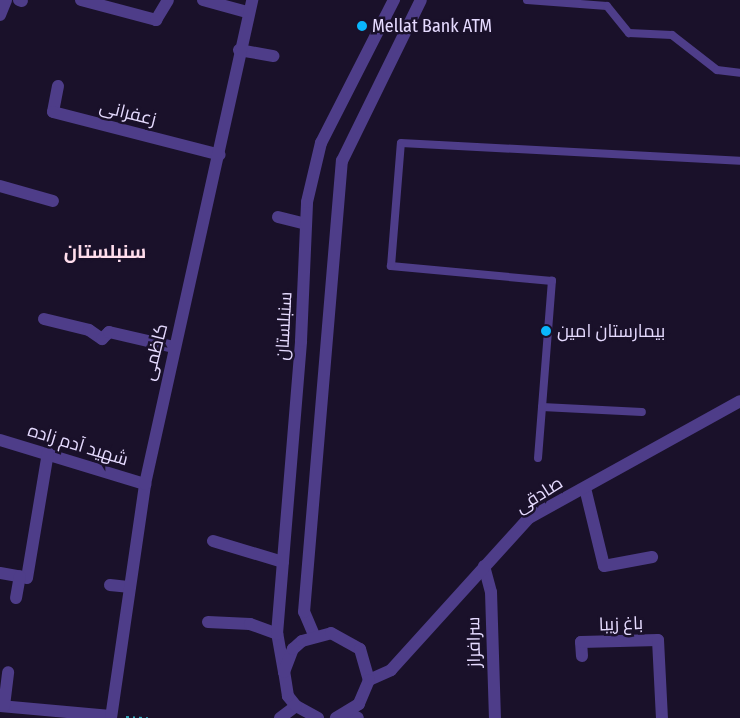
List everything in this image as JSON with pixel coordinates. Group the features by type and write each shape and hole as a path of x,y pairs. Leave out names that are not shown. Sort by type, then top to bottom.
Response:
{"street":[{"path":"0,15 6,0"},
{"path":"81,0 156,20 168,0"},
{"path":"204,0 249,6"},
{"name":"سنبلستان","path":"296,706 288,696 277,634 306,224 322,143 394,0"},
{"path":"314,635 304,612 342,161 421,0"},
{"name":"کاظمی","path":"111,717 128,587 145,484 174,347 220,154 249,6"},
{"path":"239,50 273,56"},
{"name":"زعفرانی","path":"58,86 53,112 220,154"},
{"path":"0,186 53,201"},
{"path":"278,217 306,224"},
{"path":"44,319 89,330 102,339 109,332 174,347"},
{"name":"صادقی","path":"369,680 392,670 528,518 740,402"},
{"name":"شهید آدم زاده","path":"0,440 145,484"},
{"path":"0,573 27,578 48,453"},
{"path":"585,488 604,566 652,557"},
{"path":"213,541 283,562"},
{"name":"سرافراز","path":"484,566 491,592 495,718"},
{"path":"16,598 20,576"},
{"path":"110,585 128,587"},
{"path":"208,622 250,624 277,634"},
{"path":"284,672 293,649 314,635 347,638 368,663 369,680 366,693 354,716 336,718"},
{"name":"باغ زیبا","path":"582,656 581,642 658,640 662,718"},
{"path":"8,672 2,706 36,713 111,717"},
{"path":"280,718 296,706 311,717"}],"lane":[{"path":"527,0 607,6 629,34 672,35 717,70 740,73"},
{"path":"538,458 552,281 392,266 400,143 740,161"},
{"path":"542,407 642,412"}],"path":[{"path":"111,717 148,718"}],"place":[{"name":"Mellat Bank ATM","path":"362,26"},
{"name":"بیمارستان امین","path":"546,331"}],"district":[{"name":"سنبلستان","path":"105,252"}]}
